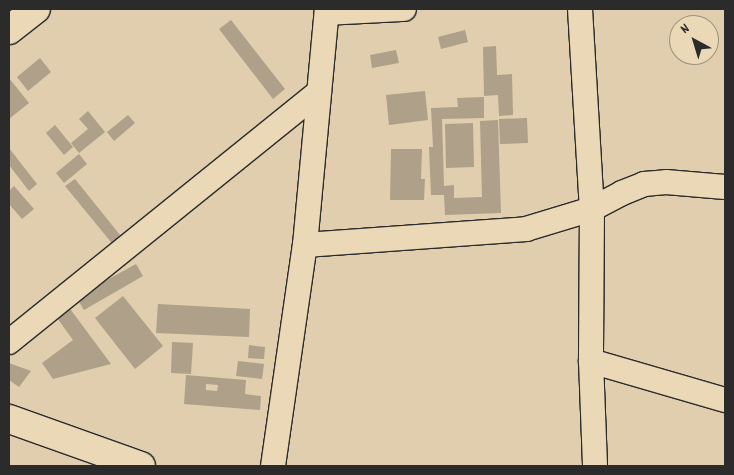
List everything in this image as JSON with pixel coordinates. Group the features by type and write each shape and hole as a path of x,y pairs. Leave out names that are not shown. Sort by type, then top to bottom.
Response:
{"street":[{"path":"9,30 36,9"},
{"path":"273,466 305,245 327,11 404,9"},
{"path":"580,9 592,209 591,361 595,466"},
{"path":"9,342 319,92"},
{"path":"305,245 526,229 592,209 644,184 666,182 725,187"},
{"path":"591,361 725,400"},
{"path":"9,419 141,466"}],"building":[{"path":"231,20 285,89 273,99 219,29"},
{"path":"465,30 468,42 441,49 438,37"},
{"path":"496,46 497,75 512,74 513,115 499,116 498,95 484,96 483,47"},
{"path":"396,50 399,63 372,68 370,55"},
{"path":"40,58 51,72 28,91 17,77"},
{"path":"9,78 29,103 9,119"},
{"path":"425,91 428,120 389,125 386,95"},
{"path":"484,97 484,118 442,119 444,186 454,185 454,198 482,197 480,121 498,120 501,213 445,215 444,195 431,195 429,147 433,147 431,108 458,107 457,98"},
{"path":"88,111 105,132 79,153 71,143 88,129 79,119"},
{"path":"128,115 135,123 114,141 107,132"},
{"path":"527,118 528,143 500,144 499,119"},
{"path":"473,123 474,167 446,168 445,124"},
{"path":"55,125 73,147 64,155 46,133"},
{"path":"9,148 37,184 29,191 9,165"},
{"path":"391,149 422,149 421,179 425,179 424,200 390,200"},
{"path":"79,154 87,164 64,183 56,173"},
{"path":"75,179 124,240 115,247 65,186"},
{"path":"14,186 34,209 22,219 9,204 9,191"},
{"path":"136,264 143,276 84,310 76,297"},
{"path":"123,296 163,346 135,369 95,318"},
{"path":"65,302 111,364 53,379 42,363 73,340 52,311"},
{"path":"158,304 250,309 249,337 156,333"},
{"path":"172,342 193,343 191,374 171,373"},
{"path":"249,345 265,347 264,359 248,358"},
{"path":"238,361 264,364 262,379 236,376"},
{"path":"9,363 31,371 19,387 9,380"},
{"path":"186,375 246,380 245,394 261,396 260,410 184,404","holes":["206,384 218,385 217,391 206,390"]}]}
